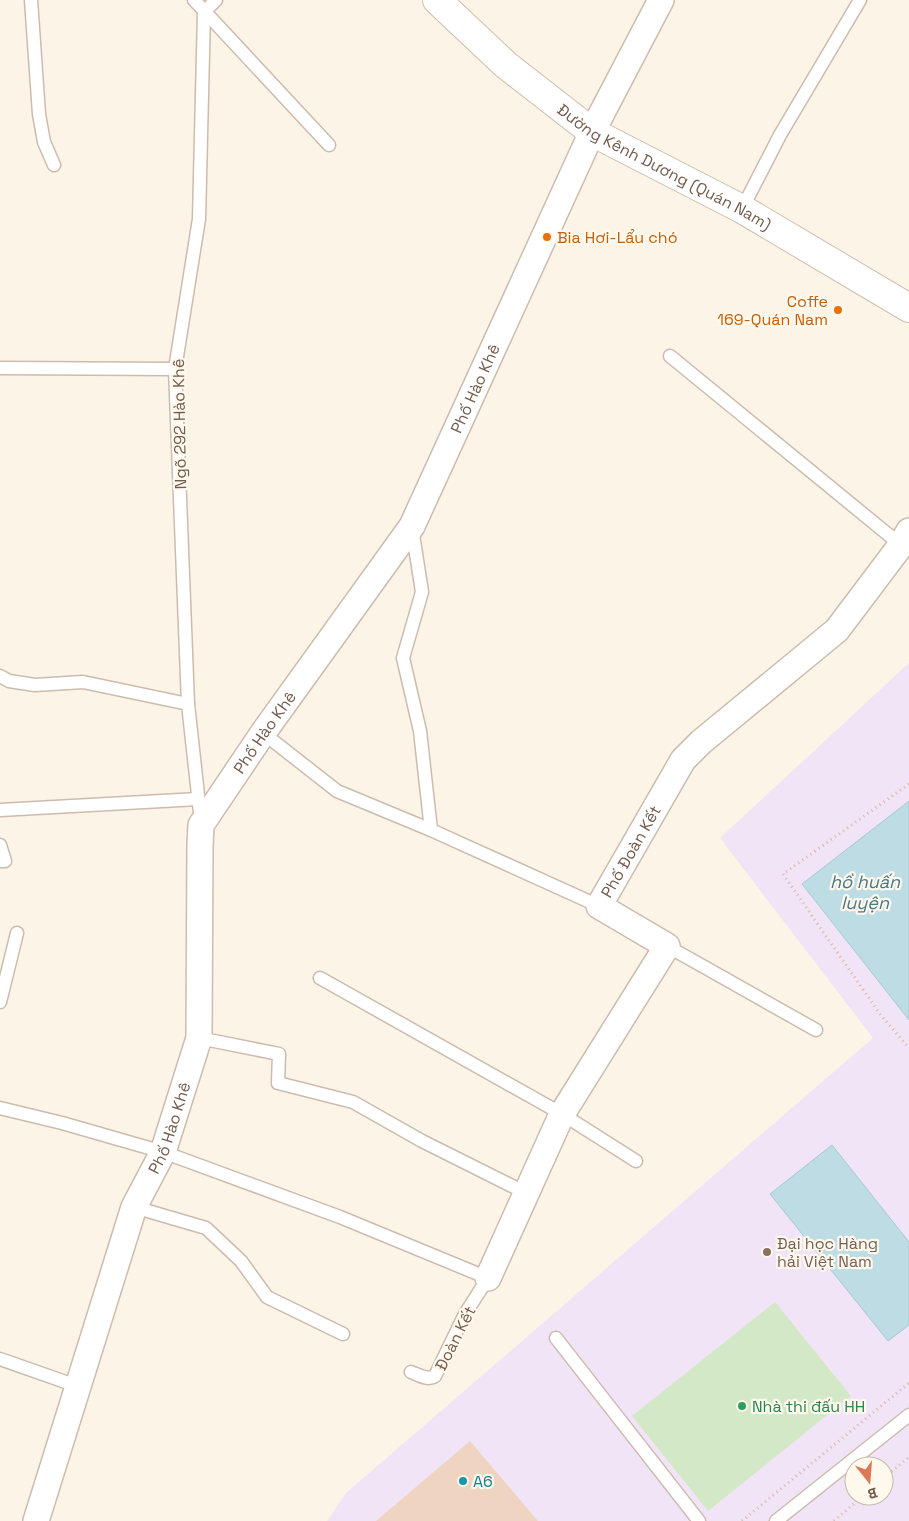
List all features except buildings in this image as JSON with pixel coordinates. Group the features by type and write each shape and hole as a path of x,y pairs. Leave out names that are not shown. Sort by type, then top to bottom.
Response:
{"street":[{"name":"Đường Kênh Dương (Quán Nam)","path":"437,0 506,65 592,132 742,209 909,308"},
{"name":"Phố Hào Khê","path":"36,1521 134,1207 163,1152 199,1038 201,825 263,733 412,526 592,132 661,0"},
{"name":"Phố Đoàn Kết","path":"667,946 599,906 683,760 701,742 837,630 905,538"},
{"path":"488,1278 562,1114 667,946"}],"lane":[{"path":"31,0 39,114 44,142 54,165"},
{"path":"194,0 329,145"},
{"path":"204,12 216,0"},
{"path":"742,209 780,135 860,0"},
{"name":"Ngõ 292 Hào Khê","path":"201,825 188,704 174,369 199,219 204,12"},
{"path":"670,356 905,538"},
{"path":"0,368 174,369"},
{"path":"412,526 422,592 404,658 420,731 431,830"},
{"path":"0,676 9,681 35,685 83,682 188,704"},
{"path":"263,733 336,791 431,830 599,906"},
{"path":"0,810 198,799"},
{"path":"0,845 5,861 0,861"},
{"path":"0,1002 17,933"},
{"path":"667,946 816,1030"},
{"path":"320,978 562,1114 636,1161"},
{"path":"199,1038 279,1054 278,1083 353,1102 422,1141 526,1193"},
{"path":"0,1108 62,1123 163,1152 340,1217 488,1278"},
{"path":"134,1207 206,1228 241,1261 267,1297 343,1334"},
{"name":"Đoàn Kết","path":"411,1372 427,1378 435,1376 465,1314 488,1278"},
{"path":"556,1338 699,1521"},
{"path":"0,1359 77,1386"},
{"path":"776,1521 909,1415"}],"path":[{"path":"909,784 783,874 880,1014 909,1048"},
{"path":"742,1521 909,1382"},
{"path":"894,1470 909,1457"},
{"path":"834,1521 852,1506"}],"shaded area":[{"name":"Đại học Hàng hải Việt Nam","path":"909,663 909,1521 327,1521 346,1493 873,1038 720,838"}],"green space":[{"name":"Nhà thi đấu HH","path":"775,1302 851,1396 708,1511 632,1416"}],"water":[{"name":"hồ huấn luyện","path":"909,801 909,1020 802,884"},
{"path":"832,1145 909,1242 909,1325 888,1341 770,1194"}],"place":[{"name":"Bia Hơi-Lẩu chó","path":"547,237"},
{"name":"Coffe 169-Quán Nam","path":"838,310"},
{"name":"Đại học Hàng hải Việt Nam","path":"767,1252"},
{"name":"Nhà thi đấu HH","path":"742,1406"},
{"name":"A6","path":"463,1481"}]}
